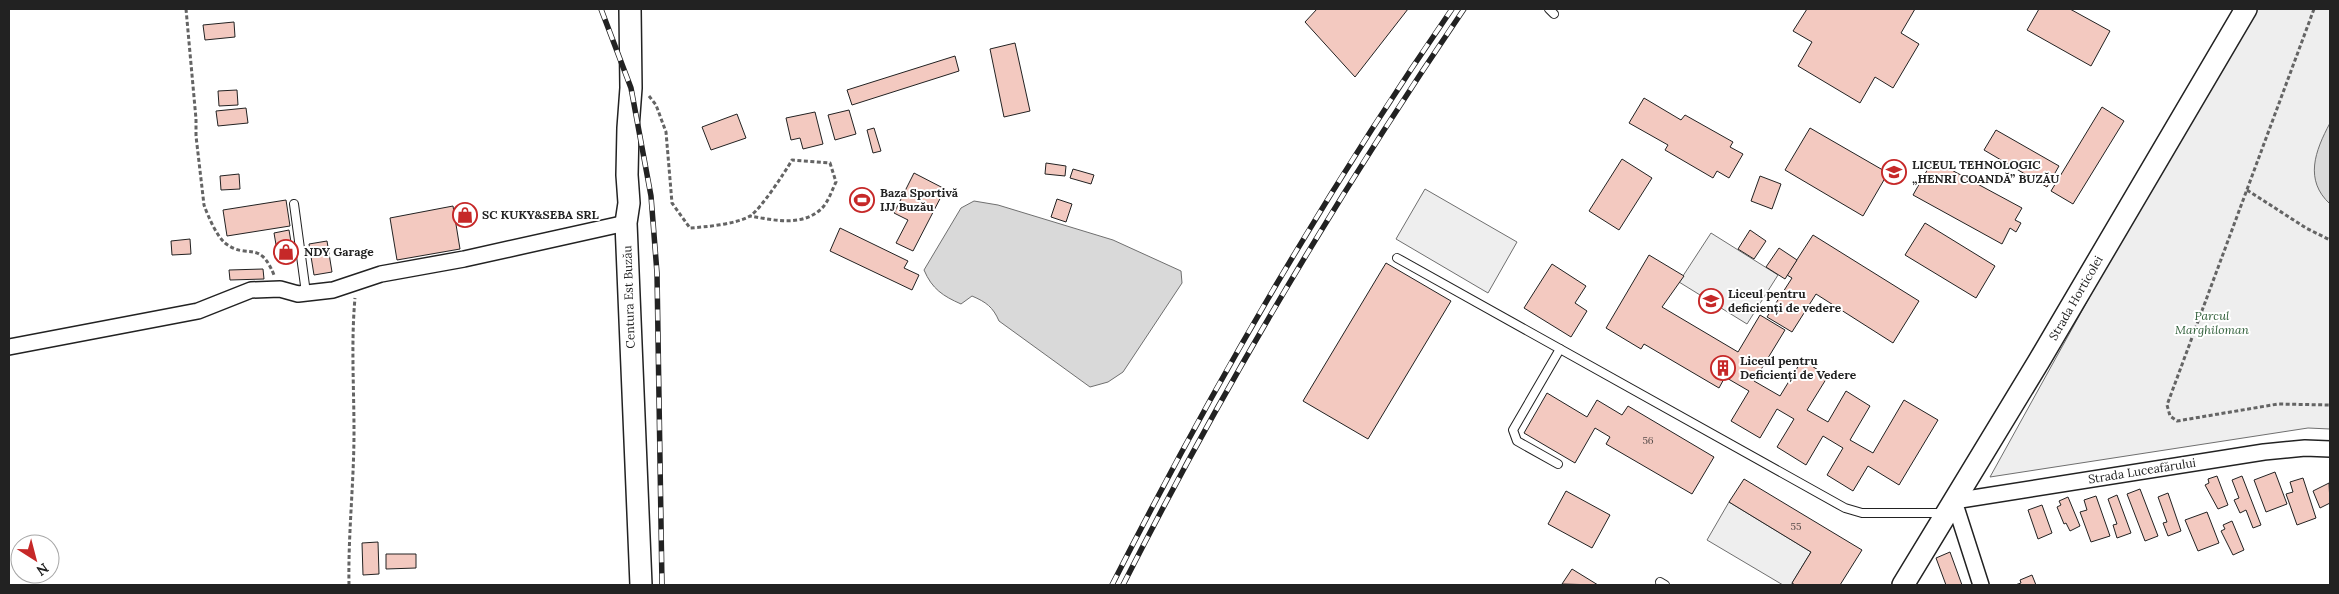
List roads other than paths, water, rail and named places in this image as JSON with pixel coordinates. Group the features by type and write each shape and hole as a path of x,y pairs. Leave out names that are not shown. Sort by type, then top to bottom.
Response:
{"main road":[{"name":"Centura Est Buzău","path":"630,9 631,74 627,149 629,203 626,223 641,585"},
{"name":"Strada Horticolei","path":"1903,585 2039,361 2246,9"}],"street":[{"path":"9,347 198,312 251,290 280,289 298,294 333,290 381,274 464,259 626,223"},
{"name":"Strada Luceafărului","path":"1950,507 2264,452 2305,448 2330,448"},
{"path":"1950,507 1981,585"}],"lane":[{"path":"294,204 306,293"},
{"path":"1397,258 1845,508 1862,513 1950,507"},
{"path":"1558,464 1517,441 1513,430 1560,349"}],"railway":[{"path":"601,9 631,88 651,196 657,273 662,585"},
{"path":"1112,585 1190,437 1272,291 1405,78 1452,9"},
{"path":"1123,585 1201,437 1285,291 1372,149 1464,9"}],"place":[{"name":"LICEUL TEHNOLOGIC „HENRI COANDĂ” BUZĂU","path":"1894,172"},
{"name":"Baza Sportivă IJJ Buzău","path":"862,200"},
{"name":"SC KUKY&SEBA SRL","path":"465,215"},
{"name":"NDY Garage","path":"286,252"},
{"name":"Liceul pentru deficienți de vedere","path":"1711,301"},
{"name":"Liceul pentru Deficienți de Vedere","path":"1723,368"}],"park label":[{"name":"Parcul Marghiloman","path":"2212,323"}]}
